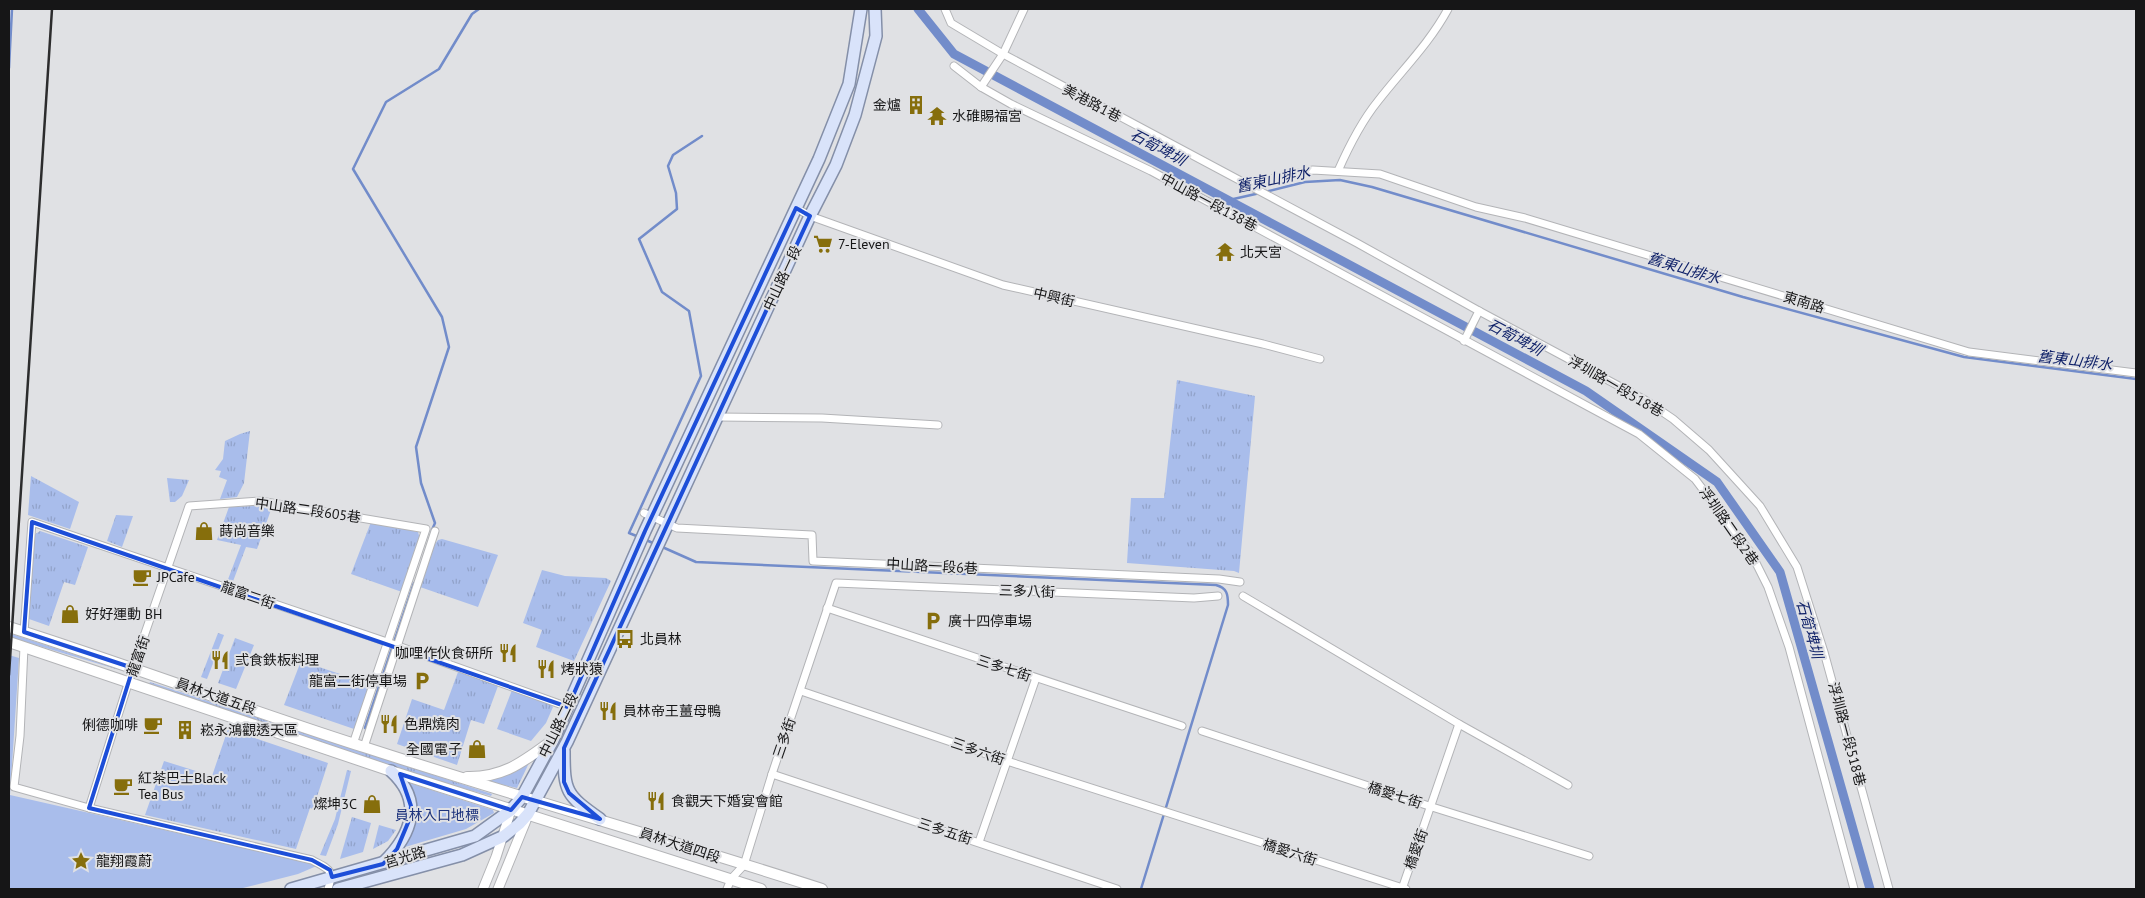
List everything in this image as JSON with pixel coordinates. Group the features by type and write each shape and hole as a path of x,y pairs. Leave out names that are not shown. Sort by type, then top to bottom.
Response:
{"main road":[{"name":"中山路一段","path":"645,531 648,515 819,159 849,84 861,9"},
{"name":"中山路一段","path":"660,539 810,216 836,165 855,116 876,36 875,9"},
{"name":"中山路二段","path":"511,810 522,797 553,740 645,531"},
{"name":"中山路二段","path":"528,814 538,800 564,748 660,539"},
{"name":"員林大道五段","path":"9,627 353,744 522,797 538,800"},
{"name":"員林大道五段","path":"9,642 511,810"},
{"path":"445,773 468,777 482,777 502,772 518,765 553,740"},
{"path":"564,748 564,782 569,793 578,804 600,819"},
{"path":"383,864 403,840 408,829 411,806 399,779 390,771"},
{"name":"員林大道四段","path":"538,800 822,889"},
{"name":"員林大道四段","path":"511,810 528,814 729,884 761,889"},
{"name":"莒光路","path":"291,889 312,886 332,877 383,864 475,836 511,810"},
{"name":"莒光路","path":"338,889 462,855 504,836 528,814"}],"street":[{"name":"美港路1巷","path":"945,9 951,22 1003,54 1257,190"},
{"path":"981,88 1003,54 1024,9"},
{"path":"1246,184 1313,170 1338,171 1351,141 1377,102 1424,48 1448,9"},
{"name":"中山路一段138巷","path":"954,66 981,88 1151,171 1369,287 1464,341"},
{"name":"東南路","path":"1338,171 1380,174 1476,207 1525,218 1969,352 2136,372"},
{"name":"浮圳路一段518巷","path":"1257,190 1652,405 1709,450 1760,506 1797,567 1811,605 1889,889"},
{"name":"中興街","path":"796,208 810,216 1003,285 1263,344 1320,359"},
{"path":"1464,341 1479,312"},
{"name":"浮圳路二段2巷","path":"1464,341 1639,434 1695,479 1726,517 1751,553 1768,587 1789,647 1854,889"},
{"path":"718,417 822,418 938,425"},
{"name":"中山路二段605巷","path":"189,506 260,501 426,528 387,642"},
{"name":"龍富街","path":"89,808 129,682 189,506"},
{"name":"中山路一段6巷","path":"648,515 677,528 812,535 813,561 1219,579 1240,582"},
{"name":"龍富二街","path":"24,632 32,522 396,645 568,707"},
{"path":"364,747 435,531"},
{"name":"三多八街","path":"836,583 1194,598 1218,596"},
{"name":"三多街","path":"729,884 744,865 772,774 836,583"},
{"path":"1243,596 1459,724 1568,785"},
{"name":"三多七街","path":"827,608 1182,726"},
{"path":"353,744 387,642"},
{"path":"24,647 20,736 14,787 89,808 312,860 330,870 332,877 328,889"},
{"path":"979,842 1036,678"},
{"name":"三多六街","path":"801,691 1007,761 1175,815"},
{"name":"橋愛街","path":"1403,889 1459,724"},
{"name":"橋愛七街","path":"1202,732 1588,856"},
{"name":"三多五街","path":"772,774 1117,889"},
{"name":"中山路二段","path":"483,889 504,836 511,810"},
{"name":"中山路二段","path":"498,889 528,814"},
{"name":"橋愛六街","path":"1175,815 1403,889"}],"highlighted area":[{"path":"796,208 810,216 564,748 564,782 569,793 600,819 522,797 511,810 400,774 411,806 410,818 397,849 383,864 332,877 330,870 312,860 89,808 133,668 24,632 32,522 568,707 645,531"}],"green space":[{"path":"1177,380 1255,396 1239,573 1234,571 1127,563 1131,498 1164,498"},
{"path":"250,431 244,483 237,497 220,499 227,480 219,477 221,471 215,470 223,459 225,441"},
{"path":"31,476 79,502 70,529 28,515"},
{"path":"167,478 189,480 182,496 175,502 170,502"},
{"path":"229,507 272,507 257,549 246,547 232,584 227,582 241,545 217,540"},
{"path":"116,515 133,516 122,547 107,541"},
{"path":"371,522 418,532 420,539 402,592 351,574"},
{"path":"40,531 88,547 75,585 64,582 49,626 29,619 34,535"},
{"path":"442,539 498,555 478,607 420,587 435,544 438,540"},
{"path":"542,570 565,576 606,578 611,581 574,661 536,647 542,630 523,623"},
{"path":"9,633 115,668 116,669 9,637"},
{"path":"218,633 224,635 207,679 201,677"},
{"path":"235,638 254,645 236,689 218,683"},
{"path":"9,655 19,658 10,795 319,865 298,874 239,889 9,889"},
{"path":"301,661 370,684 354,729 284,705"},
{"path":"458,672 498,686 484,724 471,720 457,765 397,744 412,699 444,710"},
{"path":"150,682 492,794 491,796 411,774 149,684"},
{"path":"512,690 550,704 553,707 546,723 531,741 497,729"},
{"path":"228,729 328,763 313,809 310,808 296,849 145,815 164,761 212,776"},
{"path":"529,763 517,788 491,782 492,779"},
{"path":"347,770 351,771 338,824 326,856 320,855 335,819"},
{"name":"員林入口地標","path":"407,782 493,810 494,813 466,829 405,847"},
{"path":"352,817 371,823 363,852 340,859"},
{"path":"379,825 396,830 388,841 373,849"}],"waterway":[{"path":"9,68 12,9"},
{"path":"432,530 435,523 421,483 416,447 449,347 442,317 353,169 386,102 439,69 472,14 479,9"},
{"name":"石筍埤圳","path":"918,9 954,54 1586,391 1717,482 1780,572 1870,889"},
{"path":"639,537 629,533 701,376 689,311 662,292 639,239 677,209 676,193 668,166 673,155 702,136"},
{"name":"舊東山排水","path":"1265,192 1305,182 1340,180 1372,187 1743,297 1964,357 2136,379"},
{"name":"舊東山排水","path":"1229,200 1260,193"},
{"path":"644,539 655,544"},
{"path":"660,546 696,562 1216,585 1223,588 1227,595 1228,605 1141,889"},
{"path":"365,728 414,583"}],"railway":[{"path":"9,675 52,9"}],"place":[{"name":"金爐","path":"916,105"},
{"name":"水碓賜福宮","path":"937,116"},
{"name":"7-Eleven","path":"823,244"},
{"name":"北天宮","path":"1225,252"},
{"name":"蒔尚音樂","path":"204,531"},
{"name":"JPCafe","path":"142,577"},
{"name":"好好運動 BH","path":"70,614"},
{"name":"廣十四停車場","path":"933,621"},
{"name":"北員林","path":"625,639"},
{"name":"咖哩作伙食研所","path":"508,653"},
{"name":"弎食鉄板料理","path":"220,660"},
{"name":"烤狀猿","path":"546,669"},
{"name":"龍富二街停車場","path":"422,681"},
{"name":"員林帝王薑母鴨","path":"608,711"},
{"name":"色鼎燒肉","path":"389,724"},
{"name":"俐德咖啡","path":"153,725"},
{"name":"崧永鴻觀透天區","path":"185,730"},
{"name":"全國電子","path":"477,749"},
{"name":"紅茶巴士Black Tea Bus","path":"123,786"},
{"name":"食觀天下婚宴會館","path":"656,801"},
{"name":"燦坤3C","path":"372,804"},
{"name":"龍翔霞蔚","path":"81,861"}]}
